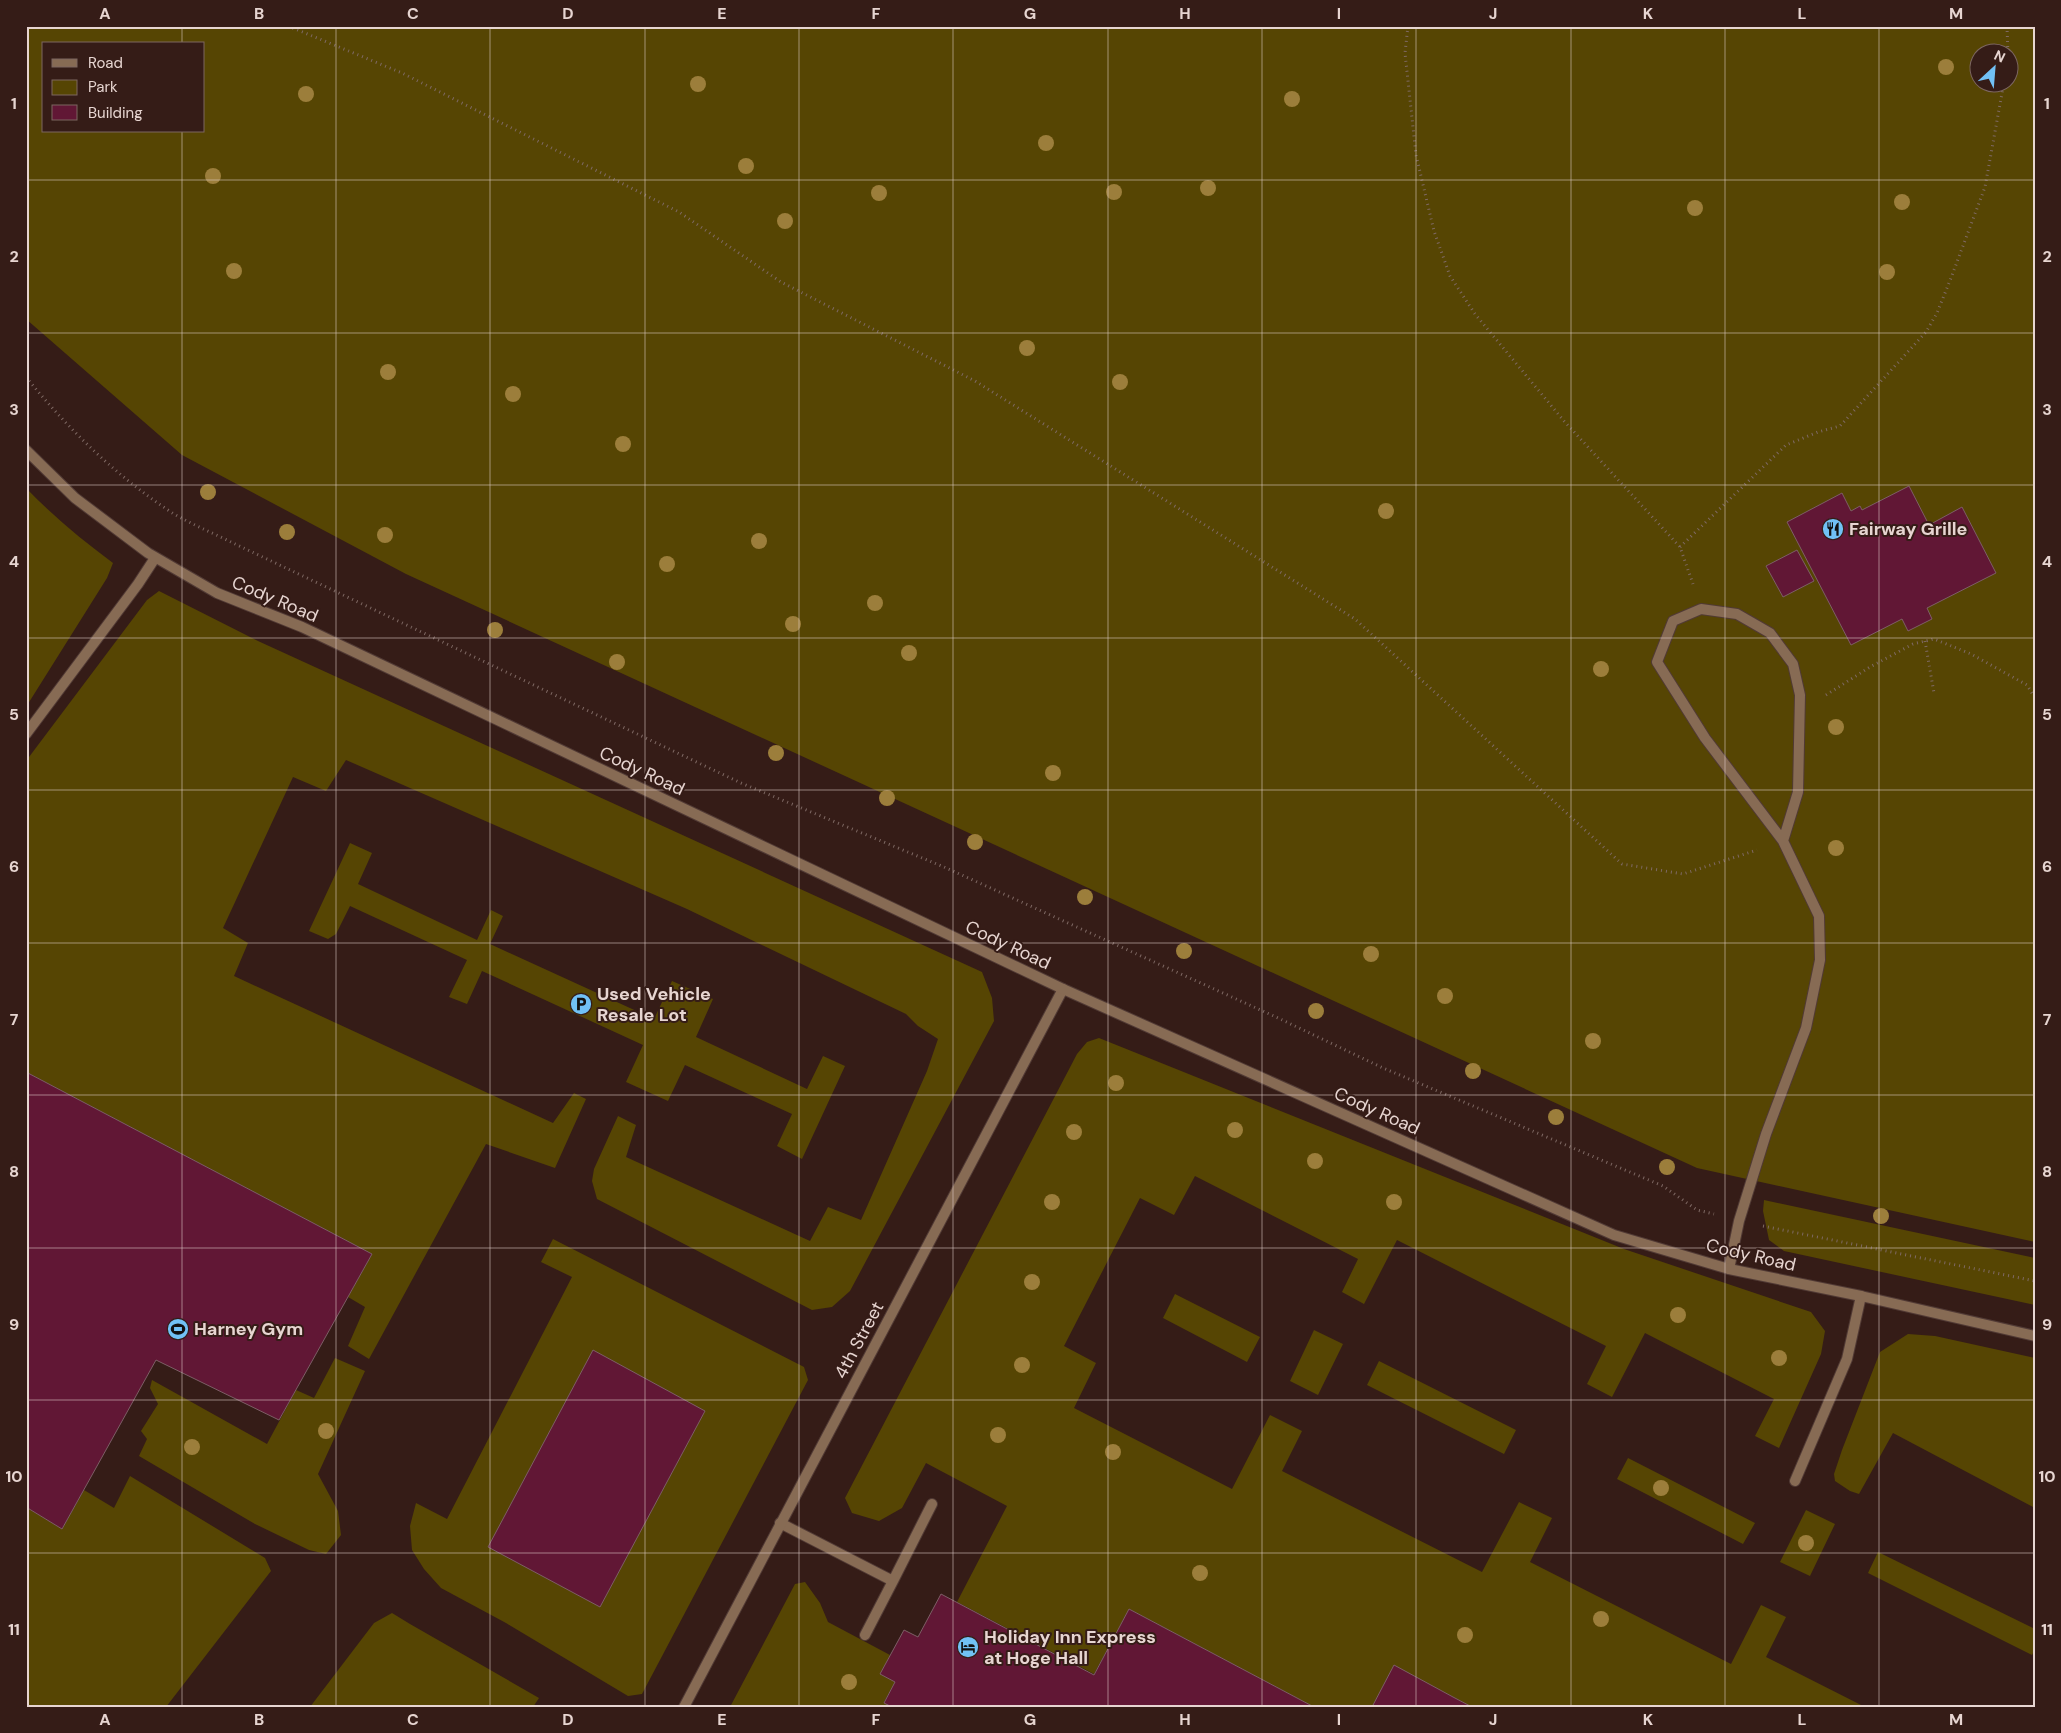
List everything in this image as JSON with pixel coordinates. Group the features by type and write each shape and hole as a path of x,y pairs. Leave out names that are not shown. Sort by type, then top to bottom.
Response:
{"street":[{"name":"Cody Road","path":"26,450 75,498 155,558 217,593 302,627 1063,989 1614,1236 1729,1269 1861,1296 2035,1336"},
{"path":"26,734 138,584 155,558"},
{"path":"1729,1269 1739,1222 1766,1134 1806,1028 1820,960 1819,916 1783,841 1705,738 1657,662 1673,621 1701,608 1737,614 1770,633 1793,664 1800,695 1798,792 1783,841"},
{"name":"4th Street","path":"684,1707 1063,989"},
{"path":"1795,1480 1847,1359 1861,1296"},
{"path":"865,1635 932,1504"},
{"path":"780,1523 893,1582"}],"path":[{"path":"288,26 402,73 679,212 781,282 975,381 1355,619 1622,864 1683,874 1783,841"},
{"path":"1408,26 1405,53 1416,156 1434,231 1450,276 1475,314 1564,421 1680,547 1701,608"},
{"path":"2006,26 2007,42"},
{"path":"1680,547 1786,445 1818,432 1840,426 1926,332 1937,313 1948,286 1985,187 2002,92"},
{"path":"26,377 69,428 116,472 175,514 741,782 944,867 1276,1017 1383,1068 1663,1186 1697,1210 1739,1222 2035,1281"},
{"path":"1800,711 1913,644 1934,639 1971,654 2028,685 2035,698"},
{"path":"1925,641 1934,693"}],"green space":[{"path":"26,26 2035,26 2035,1242 1697,1168 406,574 182,455 26,319"},
{"path":"26,488 90,546 113,563 107,578 26,707"},
{"path":"159,591 258,641 982,972 992,998 994,1021 850,1291 832,1307 812,1310 597,1199 592,1181 594,1169 618,1116 636,1125 626,1157 810,1241 828,1207 861,1220 927,1071 938,1039 918,1026 906,1014 687,909 346,760 326,791 293,777 223,928 248,943 234,976 553,1123 574,1093 586,1099 555,1168 486,1144 369,1359 348,1346 365,1307 348,1297 372,1254 26,1072 26,761 147,600"},
{"path":"350,843 372,853 358,884 477,940 491,910 503,916 490,944 654,1019 672,981 713,999 696,1037 807,1089 823,1056 845,1066 802,1159 777,1146 792,1114 685,1065 668,1101 626,1082 643,1045 482,971 467,1004 449,997 467,960 350,906 336,934 328,939 309,931"},
{"path":"1099,1038 1624,1249 1811,1312 1825,1331 1821,1354 1779,1448 1755,1436 1774,1399 1645,1333 1612,1397 1587,1384 1606,1346 1397,1240 1364,1304 1342,1292 1358,1259 1195,1176 1174,1215 1140,1198 1064,1346 1096,1363 1074,1408 1232,1489 1270,1415 1302,1431 1282,1471 1482,1572 1519,1502 1552,1518 1530,1562 1731,1664 1761,1605 1786,1617 1766,1657 1865,1707 1472,1707 1394,1666 1372,1707 1314,1707 1129,1609 1094,1674 957,1602 1007,1506 926,1463 902,1508 879,1521 852,1513 845,1498 1077,1054 1087,1042"},
{"path":"1764,1200 2035,1258 2035,1305 1784,1251 1769,1240 1763,1211"},
{"path":"553,1239 804,1367 808,1380 642,1694 628,1696 506,1623 441,1588 424,1569 412,1550 410,1526 416,1503 447,1519 572,1277 541,1262"},
{"path":"1175,1294 1260,1337 1247,1362 1163,1318"},
{"path":"1314,1330 1343,1344 1318,1395 1290,1381"},
{"path":"1908,1334 1935,1336 2035,1358 2035,1508 1893,1433 1859,1494 1850,1491 1835,1481 1834,1474 1842,1450 1880,1352"},
{"path":"335,1358 365,1371 318,1474 338,1511 341,1535 326,1554 309,1550 255,1524 139,1456 147,1439 141,1431 158,1404 150,1388 152,1380 267,1444 296,1390 314,1398"},
{"path":"1379,1361 1516,1430 1504,1454 1367,1385"},
{"path":"1628,1458 1755,1523 1743,1544 1617,1479"},
{"path":"130,1476 265,1558 271,1571 166,1707 26,1707 26,1507 62,1529 84,1490 114,1508"},
{"path":"1806,1510 1835,1524 1810,1576 1780,1562"},
{"path":"1878,1552 2035,1629 2035,1649 2032,1655 1868,1573"},
{"path":"805,1582 820,1603 828,1622 890,1655 881,1674 895,1682 884,1702 892,1707 730,1707 795,1584"},
{"path":"392,1613 539,1698 533,1707 310,1707 374,1623"}],"building":[{"path":"1909,486 1929,525 1962,507 1996,573 1927,608 1932,619 1908,631 1902,619 1851,645 1787,522 1842,493 1851,511 1860,506 1862,510"},
{"path":"1797,550 1814,581 1783,597 1766,566"},
{"name":"Harney Gym","path":"26,1072 372,1254 279,1420 156,1360 62,1529 26,1507"},
{"path":"593,1350 705,1411 600,1607 488,1547"},
{"name":"Holiday Inn Express at Hoge Hall","path":"941,1594 1094,1675 1129,1609 1314,1707 892,1707 884,1703 895,1682 880,1674 904,1630 918,1637"},
{"path":"1394,1665 1453,1697 1472,1707 1372,1707"}],"place":[{"name":"Fairway Grille","path":"1833,529"},
{"name":"Used Vehicle Resale Lot","path":"581,1004"},
{"name":"Harney Gym","path":"178,1329"},
{"name":"Holiday Inn Express at Hoge Hall","path":"968,1647"}]}
